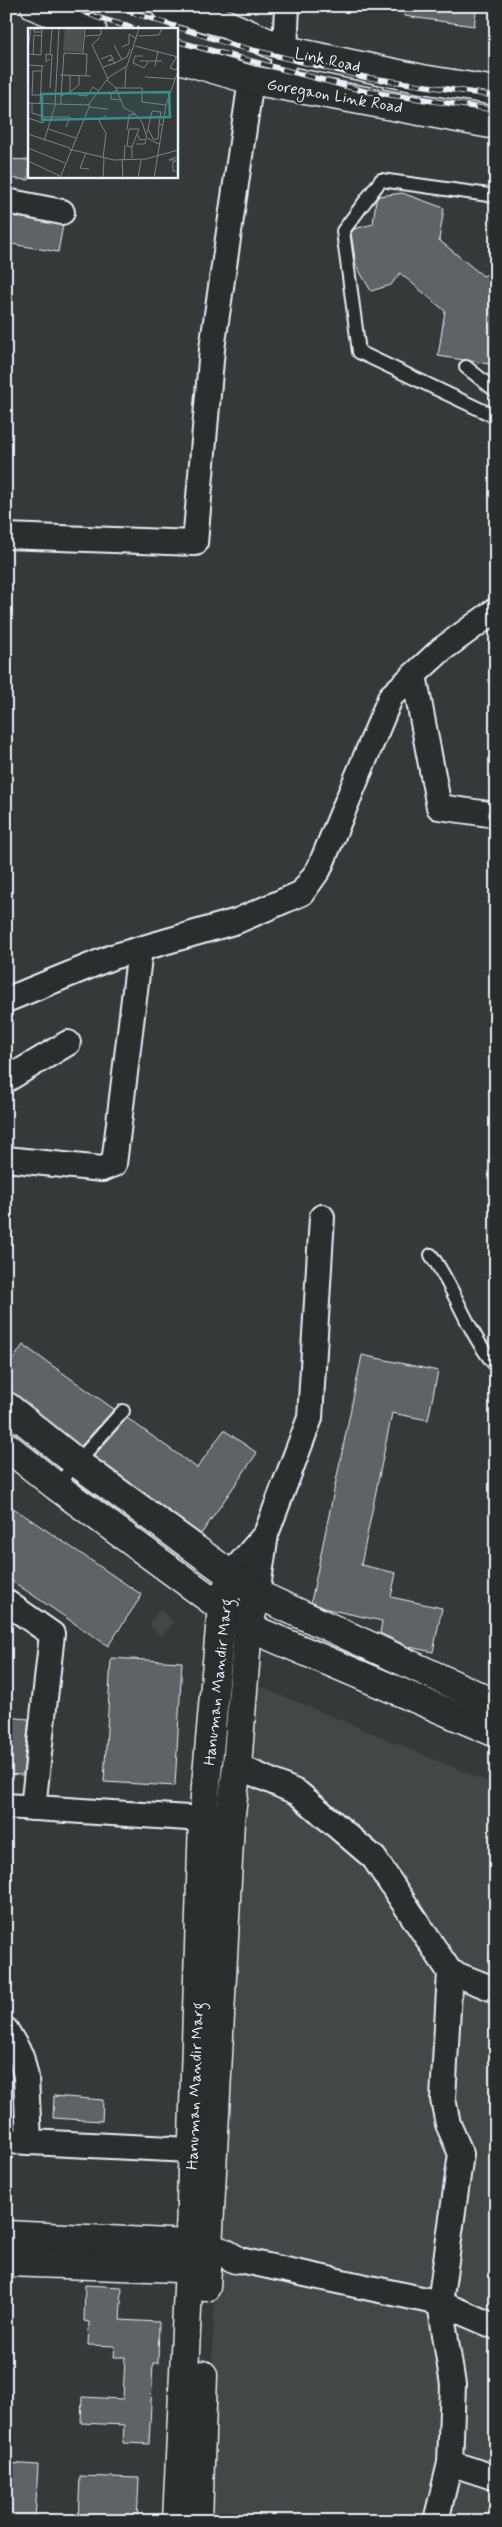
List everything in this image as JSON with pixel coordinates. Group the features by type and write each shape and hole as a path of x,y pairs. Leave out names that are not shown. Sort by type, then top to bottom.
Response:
{"main road":[{"path":"35,6 90,28"},
{"name":"Link Road","path":"165,6 221,22 285,50 422,79 496,91"},
{"name":"Goregaon Link Road","path":"178,59 251,80 496,125"},
{"path":"6,1406 77,1463 257,1594 496,1704"},
{"path":"6,1446 56,1486 222,1606 248,1627 496,1733"},
{"name":"Hanuman Mandir Marg","path":"198,2257 191,2150 204,1819 222,1606 231,1574"},
{"name":"Hanuman Mandir Marg","path":"177,2521 230,1821 237,1766 248,1627 257,1594"},
{"path":"213,1700 242,1705"},
{"path":"6,2235 198,2257 223,2267 235,2260"},
{"path":"6,2262 198,2257"},
{"path":"198,2257 198,2521"}],"street":[{"path":"280,84 285,50 287,6"},
{"path":"6,536 196,544 212,349 251,80"},
{"path":"6,201 62,212"},
{"path":"6,1000 112,957 237,921 302,893 319,870 391,696 440,650 496,610"},
{"path":"414,675 439,807 496,815"},
{"path":"6,1159 102,1169 114,1164 140,949"},
{"path":"6,1080 68,1043"},
{"path":"266,1534 310,1418 322,1216"},
{"name":"Hanuman Mandir Marg","path":"231,1574 266,1534"},
{"name":"Hanuman Mandir Marg","path":"257,1594 266,1534"},
{"path":"6,1602 52,1634 33,1808"},
{"path":"237,1766 298,1793 374,1858 450,1972 496,1990"},
{"path":"6,1806 204,1819"},
{"path":"436,2521 450,2463 453,2385 440,2303 461,2154 448,2124 443,2099 450,1972"},
{"path":"6,2030 21,2056 26,2076 30,2142"},
{"path":"6,2141 191,2150"},
{"path":"235,2260 440,2303 496,2327"},
{"path":"450,2463 496,2478"}],"lane":[{"path":"496,196 381,180 343,231 359,352 496,417"},
{"path":"466,367 496,390"},
{"path":"431,1255 443,1272 486,1354 496,1366"},
{"path":"56,1486 123,1411"}],"shaded area":[{"path":"160,1609 174,1622 161,1637 149,1624"},
{"path":"259,1686 496,1785 496,2521 206,2521 237,1712"}],"building":[{"path":"404,6 477,6 474,26 404,16"},
{"path":"6,159 28,160 29,180 6,178"},
{"path":"402,193 444,208 439,240 483,276 496,271 496,365 438,356 445,311 400,273 391,285 371,291 356,265 351,233 354,229 373,224 376,200 379,196"},
{"path":"6,215 63,225 58,252 6,243"},
{"path":"23,1345 114,1409 81,1446 16,1394 6,1391 6,1369"},
{"path":"362,1355 438,1371 428,1420 392,1413 361,1565 396,1573 391,1597 442,1608 433,1652 409,1647 380,1633 382,1621 327,1609 311,1602"},
{"path":"127,1418 197,1468 224,1430 257,1453 201,1534 94,1456"},
{"path":"6,1503 142,1595 108,1646 6,1577"},
{"path":"111,1658 182,1662 175,1786 104,1782"},
{"path":"6,1717 29,1719 23,1775 6,1774"},
{"path":"54,2096 103,2100 102,2121 53,2118"},
{"path":"85,2285 122,2287 120,2320 159,2322 158,2363 153,2363 149,2444 123,2443 124,2425 81,2423 82,2397 123,2399 125,2357 114,2357 115,2346 88,2345 89,2322 84,2321"},
{"path":"6,2463 38,2465 35,2521 6,2521"},
{"path":"80,2476 139,2478 137,2521 78,2521"}],"railway":[{"path":"71,6 96,17 133,28"},
{"path":"113,6 232,45 364,77 496,96"},
{"path":"178,42 364,91 496,110"}]}
